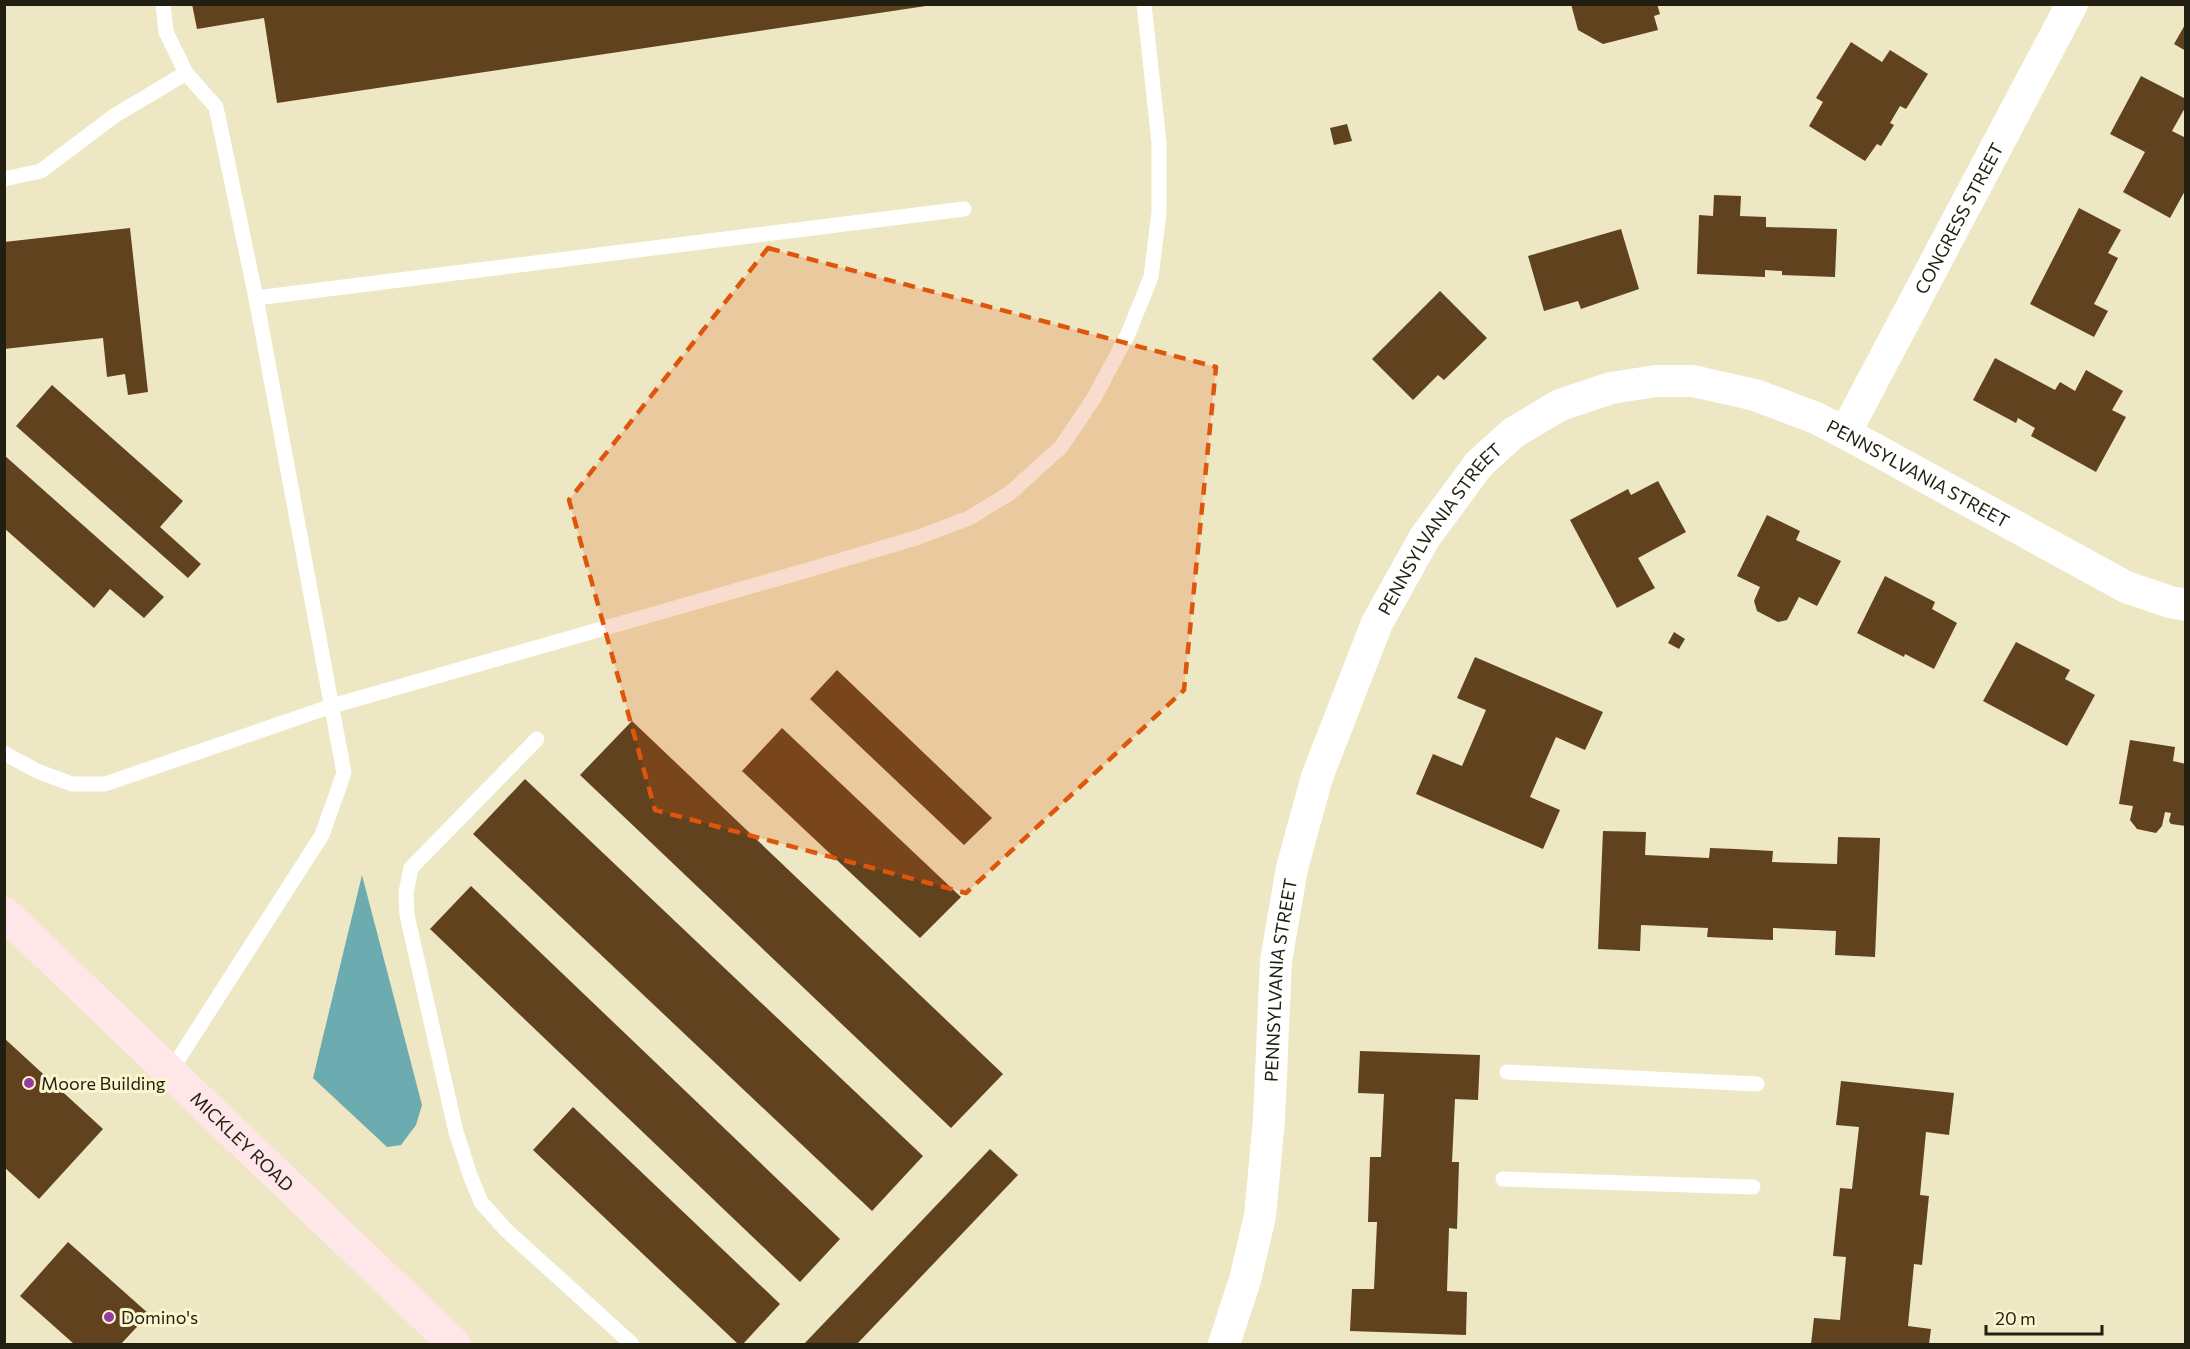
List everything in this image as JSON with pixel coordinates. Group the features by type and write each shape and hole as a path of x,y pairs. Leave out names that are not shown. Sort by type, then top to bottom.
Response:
{"street":[{"name":"CONGRESS STREET","path":"1845,433 2072,4"},
{"name":"PENNSYLVANIA STREET","path":"1224,1344 1245,1280 1260,1216 1269,1119 1276,961 1292,868 1317,777 1377,623 1425,537 1479,464 1513,433 1560,405 1611,388 1656,381 1693,381 1755,395 1816,418 1845,433 2126,587 2186,605"},
{"name":"MICKLEY ROAD","path":"4,913 454,1344"}],"lane":[{"path":"163,4 166,32 186,73 216,107 256,298 344,773 322,835 170,1072"},
{"path":"4,753 37,771 72,784 105,784 332,706 919,537 969,518 1010,493 1061,447 1095,398 1128,334 1150,276 1159,212 1159,142 1144,4"},
{"path":"4,179 41,171 114,116 186,73"},
{"path":"256,298 964,209"},
{"path":"537,740 411,868 406,892 407,915 456,1132 481,1202 506,1230 632,1344"},
{"path":"1508,1072 1757,1084"},
{"path":"1503,1179 1753,1186"}],"highlighted area":[{"path":"768,248 1216,367 1184,690 966,893 655,810 569,500"}],"water":[{"path":"362,875 422,1105 416,1125 401,1145 387,1147 313,1078"}],"building":[{"path":"192,4 926,4 926,6 277,103 264,18 197,29"},
{"path":"1571,4 1657,4 1660,14 1654,16 1658,30 1603,44 1578,30"},
{"path":"2186,23 2186,51 2174,44"},
{"path":"1851,42 1882,62 1890,50 1928,74 1906,109 1900,106 1890,123 1894,125 1881,146 1877,144 1865,161 1809,126 1823,102 1816,98"},
{"path":"2141,76 2186,99 2186,106 2172,131 2186,138 2186,189 2170,218 2123,192 2145,152 2110,134"},
{"path":"1347,124 1352,141 1334,145 1330,128"},
{"path":"1714,195 1741,196 1740,216 1766,217 1766,227 1837,229 1835,277 1782,275 1782,271 1765,270 1765,277 1697,274 1699,215 1713,216"},
{"path":"2079,208 2121,230 2108,253 2118,258 2094,304 2108,311 2094,337 2030,304"},
{"path":"130,228 148,392 128,395 125,374 107,377 103,338 4,349 4,242"},
{"path":"1621,229 1639,289 1581,309 1578,301 1544,311 1528,256"},
{"path":"1440,291 1487,338 1444,380 1438,375 1413,400 1372,359"},
{"path":"1995,358 2055,390 2060,382 2075,391 2086,370 2123,391 2112,410 2126,417 2096,472 2031,436 2035,428 2018,418 2016,423 1973,400"},
{"path":"52,385 183,501 160,527 201,564 188,578 16,426"},
{"path":"4,455 164,597 144,618 110,589 94,608 4,528"},
{"path":"1658,481 1686,532 1638,558 1655,588 1617,608 1570,520 1628,489 1631,495"},
{"path":"1767,515 1800,531 1796,540 1841,561 1817,606 1799,597 1787,620 1778,622 1757,611 1754,601 1760,587 1737,576"},
{"path":"1885,576 1935,602 1932,609 1957,623 1934,669 1905,654 1904,657 1857,633"},
{"path":"1674,632 1685,639 1679,649 1668,643"},
{"path":"2016,642 2070,670 2065,679 2095,695 2067,746 1983,701"},
{"path":"1475,657 1603,712 1585,750 1556,737 1530,797 1560,810 1543,849 1416,794 1433,754 1462,766 1486,710 1457,698"},
{"path":"837,670 992,818 964,845 810,699"},
{"path":"632,721 1003,1074 951,1128 580,775"},
{"path":"782,728 961,897 920,938 742,771"},
{"path":"2130,740 2175,747 2173,761 2186,764 2186,826 2171,824 2169,821 2171,813 2165,812 2162,826 2156,833 2137,829 2130,820 2133,806 2119,804"},
{"path":"525,779 923,1156 872,1211 473,834"},
{"path":"1603,831 1646,832 1645,855 1709,858 1710,848 1736,849 1773,851 1772,862 1837,864 1838,837 1880,838 1875,957 1835,955 1836,931 1773,928 1773,940 1707,937 1708,928 1641,925 1640,951 1598,949"},
{"path":"471,886 840,1239 800,1282 430,929"},
{"name":"Moore Building","path":"4,1038 103,1129 39,1199 4,1167"},
{"path":"1360,1051 1480,1055 1478,1100 1455,1099 1452,1162 1459,1162 1457,1229 1449,1228 1447,1291 1467,1292 1466,1335 1350,1331 1352,1289 1374,1289 1377,1222 1368,1222 1370,1157 1381,1157 1384,1094 1358,1093"},
{"path":"1841,1081 1954,1093 1949,1135 1926,1132 1920,1195 1929,1196 1922,1265 1914,1264 1908,1326 1931,1329 1929,1344 1811,1344 1814,1318 1840,1320 1846,1257 1833,1256 1840,1188 1852,1189 1859,1127 1836,1125"},
{"path":"573,1107 780,1304 743,1344 738,1344 533,1150"},
{"path":"990,1149 1018,1175 857,1344 804,1344"},
{"path":"68,1242 149,1314 121,1344 74,1344 20,1296"}],"place":[{"name":"Moore Building","path":"29,1083"},
{"name":"Domino's","path":"109,1317"}]}
